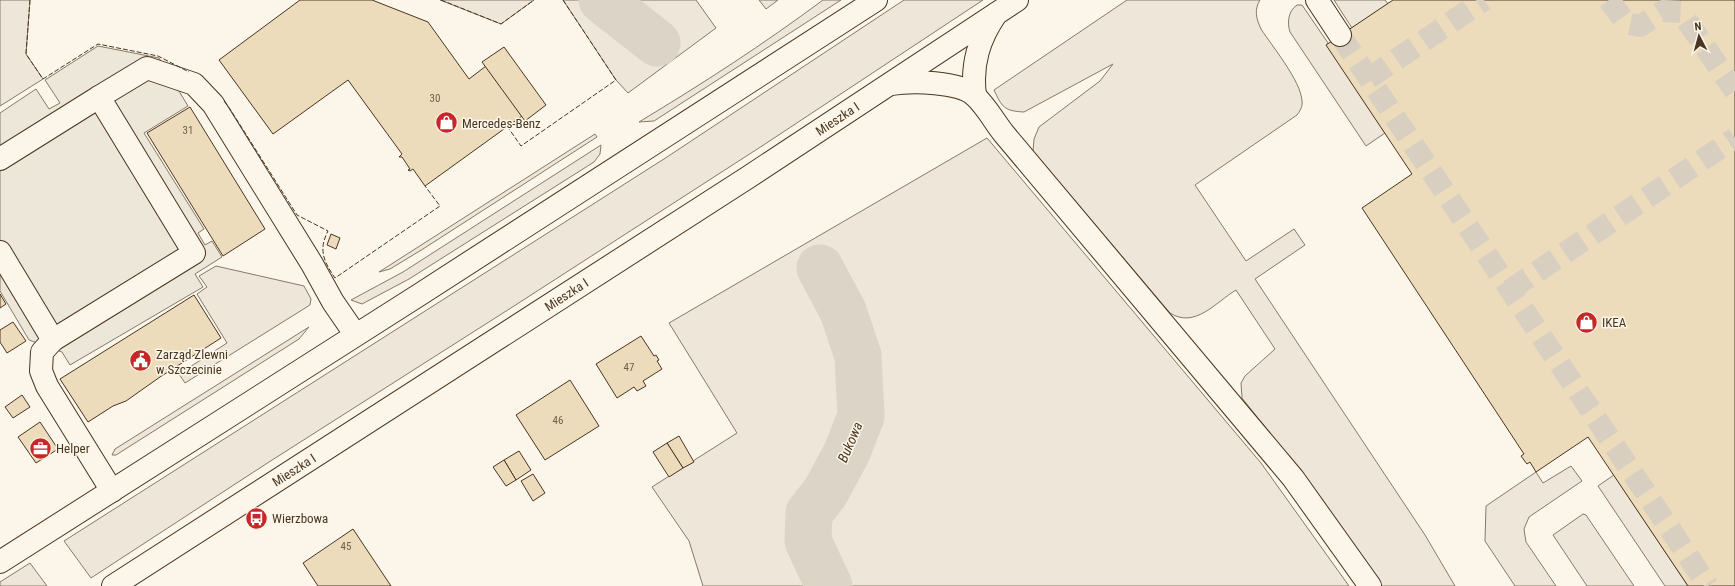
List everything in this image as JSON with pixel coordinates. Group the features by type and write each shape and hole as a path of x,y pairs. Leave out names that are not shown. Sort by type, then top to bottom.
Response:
{"main road":[{"path":"0,562 355,334 419,295 876,0"},
{"name":"Mieszka I","path":"113,586 892,84 1017,0"},
{"path":"1317,0 1340,35"},
{"path":"975,95 974,79 976,54 981,40 996,14"},
{"path":"0,159 147,68 194,84 213,104 312,264 333,302 355,334"},
{"path":"892,84 913,82 935,83 959,88 975,95 1005,135 1293,478 1370,586"},
{"path":"99,97 194,253 53,340 42,352 41,371 46,386 112,491"},
{"path":"0,252 53,340"}],"shaded area":[{"path":"0,0 30,0 26,54 43,79 0,106"},
{"path":"440,0 534,0 501,24"},
{"path":"563,0 696,0 716,28 628,93 616,80"},
{"path":"759,0 778,0 766,9"},
{"path":"823,0 841,0 654,121 639,122 732,63"},
{"path":"904,0 983,0 762,146 91,578 64,541 667,157"},
{"path":"1127,0 1260,0 1256,11 1259,25 1297,84 1302,107 1297,115 1195,185 1246,261 1294,229 1305,245 1255,279 1425,535 1455,586 1382,586 1299,470 1242,398 1241,383 1245,376 1275,349 1236,290 1213,307 1197,316 1188,318 1179,317 1170,313 1033,151 1034,139 1039,127 1100,81 1113,64 1024,112 1012,111 1004,107 999,100 994,90"},
{"path":"1334,0 1385,0 1388,4 1352,28"},
{"path":"1297,5 1302,5 1385,133 1366,146 1290,32 1289,17 1292,10"},
{"path":"98,46 159,58 188,106 144,133 204,229 198,233 205,245 212,241 222,257 195,274 203,287 70,365 62,352 29,340 0,291 0,113 36,89 49,109 60,103 45,80"},
{"path":"595,134 597,137 423,249 390,269 379,272"},
{"path":"987,138 1261,463 1349,586 703,586 689,541 652,487 737,433 669,323"},
{"path":"601,145 600,154 594,162 409,279 362,304 351,300 403,272"},
{"path":"216,266 304,286 311,299 310,305 185,383 179,374 227,343 197,294 207,287 199,276"},
{"path":"309,327 299,339 116,455 112,455 115,449"},
{"path":"1571,466 1582,481 1529,517 1524,529 1526,542 1556,586 1515,586 1485,541 1486,506 1536,472 1543,483"},
{"path":"1614,475 1688,586 1665,586 1598,486"},
{"path":"1583,514 1586,515 1634,586 1587,586 1553,535"},
{"path":"30,563 47,586 0,586 0,582"}],"building":[{"path":"300,0 372,0 428,22 469,79 486,66 522,116 425,186 413,169 410,171 408,170 410,169 402,157 399,157 402,154 348,80 273,134 219,60"},
{"name":"IKEA","path":"1393,0 1735,0 1735,586 1688,586 1588,437 1536,472 1530,462 1527,464 1521,456 1524,454 1362,208 1412,174 1326,45"},
{"path":"504,47 546,105 525,121 482,62"},
{"path":"190,107 265,229 223,256 147,133"},
{"path":"331,234 340,238 336,249 327,245"},
{"path":"0,294 6,304 0,308"},
{"path":"194,295 221,338 160,377 126,401 113,406 88,422 60,379"},
{"path":"13,322 26,341 7,353 0,342 0,330"},
{"path":"641,336 654,356 656,355 659,360 657,361 662,369 643,381 646,386 637,391 634,387 617,398 596,364"},
{"path":"570,380 599,426 545,460 516,415"},
{"path":"22,395 30,407 13,418 5,407"},
{"path":"40,422 58,449 36,463 18,437"},
{"path":"679,436 694,462 683,468 667,443"},
{"path":"667,443 683,468 669,477 653,452"},
{"path":"519,451 531,470 516,480 504,460"},
{"path":"504,460 516,480 506,486 493,467"},
{"path":"533,474 545,493 533,501 521,481"},
{"path":"353,529 391,586 318,586 303,563"}],"waterway":[{"name":"Bukowa","path":"602,0 657,43"},
{"name":"Bukowa","path":"820,268 843,311 858,356 861,416 847,452 825,493 809,513 808,541 829,586"}],"tunnel":[{"path":"1369,78 1484,0"},
{"path":"1609,0 1626,23 1640,26 1663,11 1681,12 1735,91"},
{"path":"1340,35 1708,586"},
{"path":"1510,290 1735,138"}],"fence":[{"path":"30,0 26,54 43,79 98,44 158,56 189,72"},
{"path":"441,0 501,24 534,0"},
{"path":"507,126 521,146 616,80 563,0"},
{"path":"224,101 297,215 328,231 323,244 323,250 325,261 335,278 440,206 425,186"}],"place":[{"name":"Mercedes-Benz","path":"446,123"},
{"name":"IKEA","path":"1586,322"},
{"name":"Zarząd Zlewni w Szczecinie","path":"140,361"},
{"name":"Helper","path":"41,448"},
{"name":"Wierzbowa","path":"257,518"}]}
